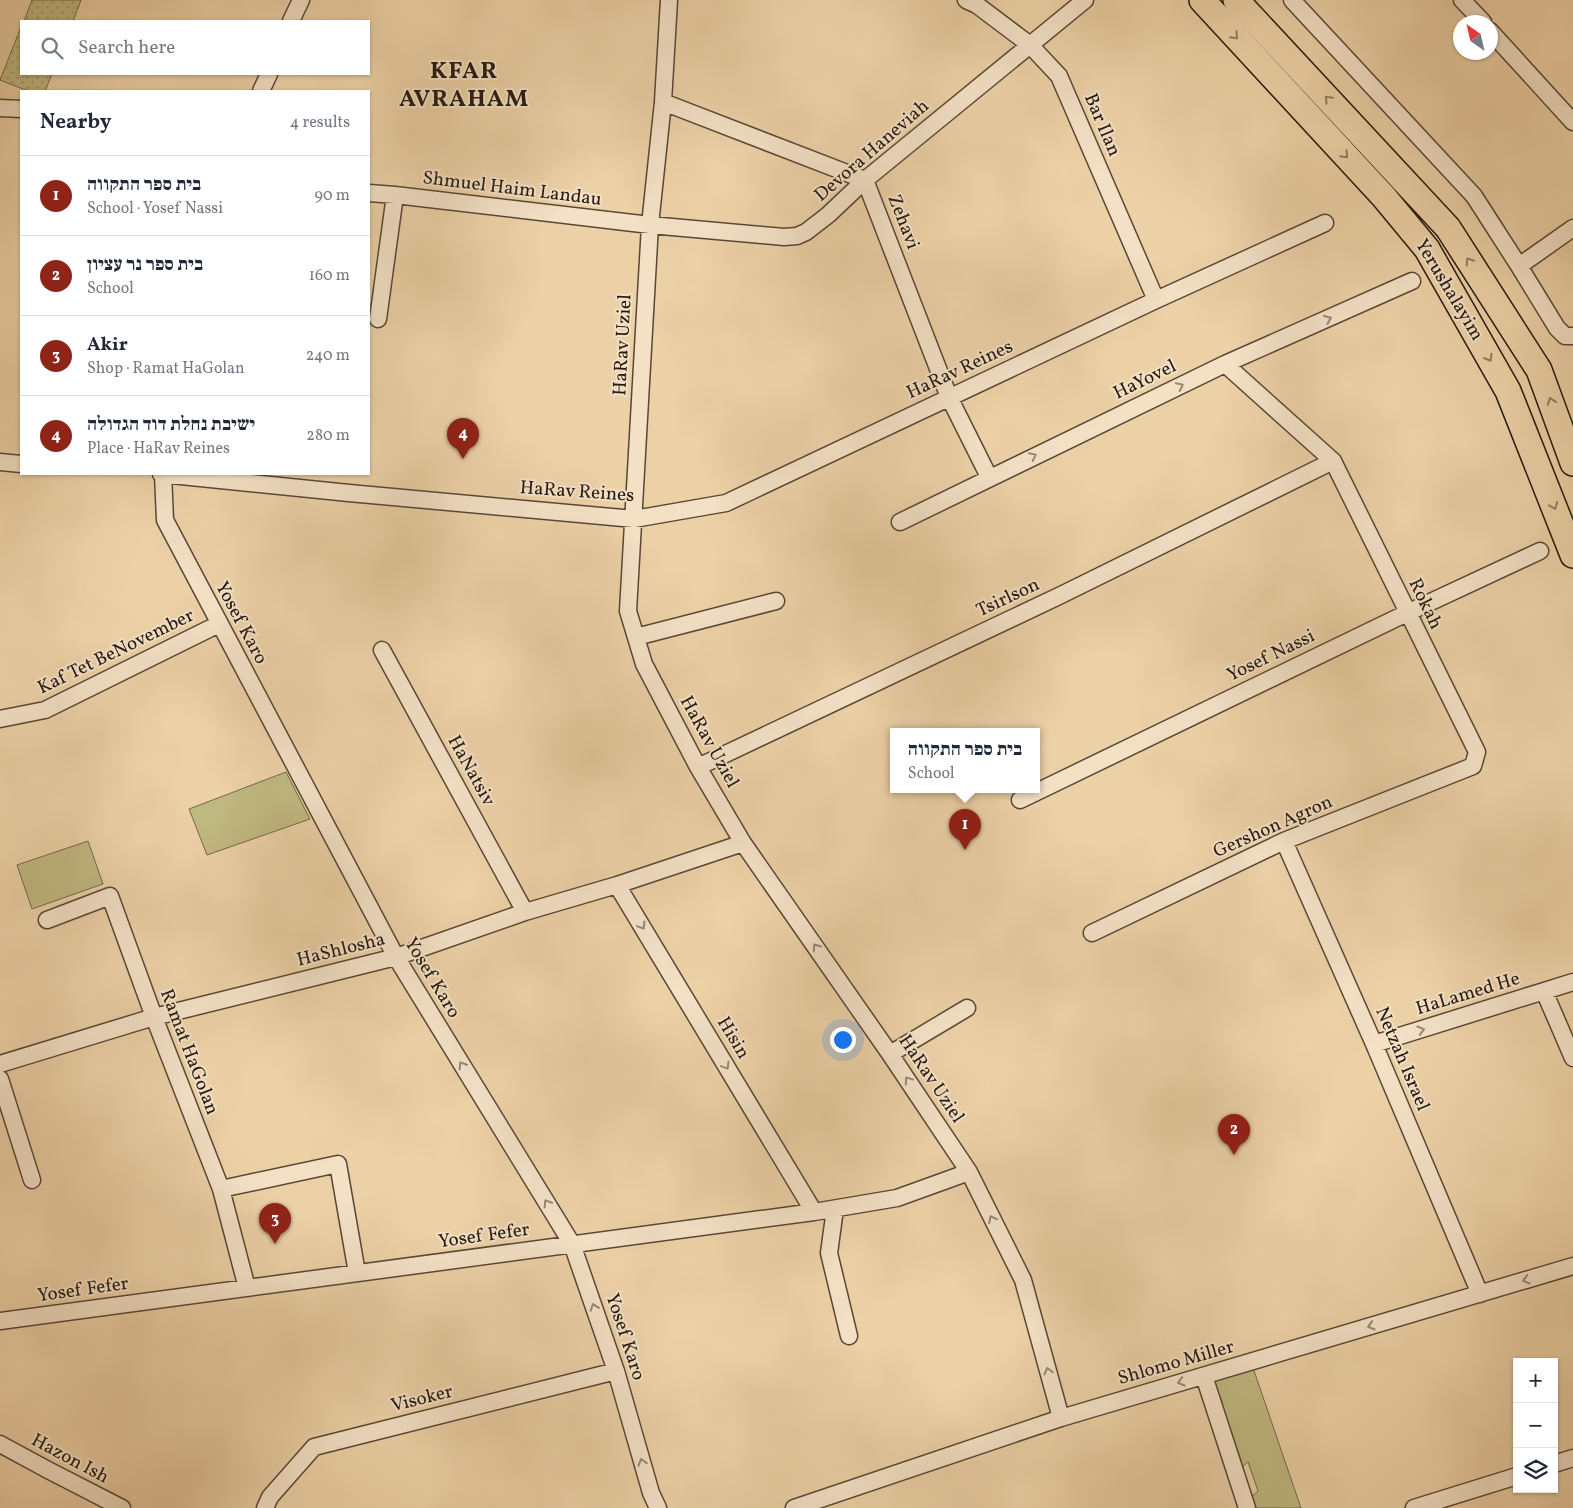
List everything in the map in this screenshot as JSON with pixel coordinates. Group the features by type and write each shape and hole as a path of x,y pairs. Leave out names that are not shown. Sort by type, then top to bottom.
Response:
{"highway":[{"name":"Yerushalayim","path":"1202,0 1384,197 1427,248 1508,391 1573,555"},
{"name":"Yerushalayim","path":"1236,0 1448,228 1540,370 1573,463"}],"street":[{"path":"292,20 301,0"},
{"name":"HaRav Uziel","path":"669,0 662,102 650,225 628,611 644,664 698,767 743,843 890,1054 969,1172 1023,1280 1060,1418"},
{"name":"Bar Ilan","path":"966,0 977,5 1030,45 1059,76 1156,300"},
{"name":"Devora Haneviah","path":"650,225 784,236 797,236 806,232 828,215 865,180 1085,0"},
{"path":"1292,0 1474,196 1557,328 1565,336 1573,336"},
{"path":"1462,0 1476,15"},
{"path":"1498,40 1573,122"},
{"path":"261,90 269,75"},
{"name":"Zehavi","path":"662,102 865,180 949,397 989,477"},
{"path":"0,108 20,110"},
{"name":"Shmuel Haim Landau","path":"370,194 395,195 650,225"},
{"path":"378,319 395,195"},
{"name":"HaRav Reines","path":"171,475 341,493 634,519 726,503 1156,300 1325,223"},
{"path":"1519,266 1573,228"},
{"name":"HaYovel","path":"900,522 989,477 1225,364 1412,281"},
{"path":"1225,364 1333,461"},
{"name":"Rokah","path":"1333,461 1476,752 1474,766"},
{"name":"Tsirlson","path":"698,767 1059,596 1333,461"},
{"path":"0,462 20,464"},
{"name":"Yosef Karo","path":"162,475 165,520 396,957 572,1244 616,1371 651,1492 658,1508"},
{"name":"Yosef Nassi","path":"1040,790 1407,613 1540,551"},
{"path":"636,637 776,600"},
{"name":"Kaf Tet BeNovember","path":"0,719 45,710 219,624"},
{"name":"HaNatsiv","path":"382,650 525,912"},
{"name":"Gershon Agron","path":"1092,933 1284,841 1474,766"},
{"name":"Yosef Nassi","path":"1020,800 1034,793"},
{"name":"Netzah Israel","path":"1284,841 1374,1044 1480,1294"},
{"name":"HaShlosha","path":"0,1064 154,1017 396,957 525,912 617,885 743,843"},
{"name":"Hisin","path":"617,885 814,1212"},
{"name":"Ramat HaGolan","path":"47,920 110,896 154,1017 221,1189 247,1288"},
{"name":"HaLamed He","path":"1374,1044 1573,982"},
{"path":"1544,991 1573,1058"},
{"path":"890,1054 966,1008"},
{"path":"0,1078 32,1180"},
{"path":"221,1189 338,1164 357,1273"},
{"name":"Yosef Fefer","path":"0,1321 835,1209 897,1198 969,1172"},
{"path":"835,1209 829,1253 848,1336"},
{"name":"Shlomo Miller","path":"794,1508 1060,1418 1573,1266"},
{"name":"Visoker","path":"265,1508 270,1497 314,1447 616,1371"},
{"path":"1204,1376 1246,1508"},
{"name":"Hazon Ish","path":"0,1444 122,1508"},
{"path":"1558,1463 1573,1458"},
{"path":"1414,1508 1513,1477"}],"shaded area":[{"path":"32,0 81,0 73,20 24,20"},
{"path":"20,30 20,75 52,75 45,90 25,90 0,80"},
{"path":"286,772 310,819 207,855 189,809"},
{"path":"88,841 103,884 32,909 17,865"},
{"path":"1251,1362 1301,1508 1247,1508 1245,1503 1258,1491 1248,1462 1235,1473 1204,1376"}],"place":[{"name":"ישיבת נחלת דוד הגדולה","path":"463,459"},
{"name":"בית ספר התקווה","path":"965,850"},
{"name":"בית ספר נר עציון","path":"1234,1155"},
{"name":"Akir","path":"275,1244"}],"district":[{"name":"KFAR AVRAHAM","path":"464,86"}]}
